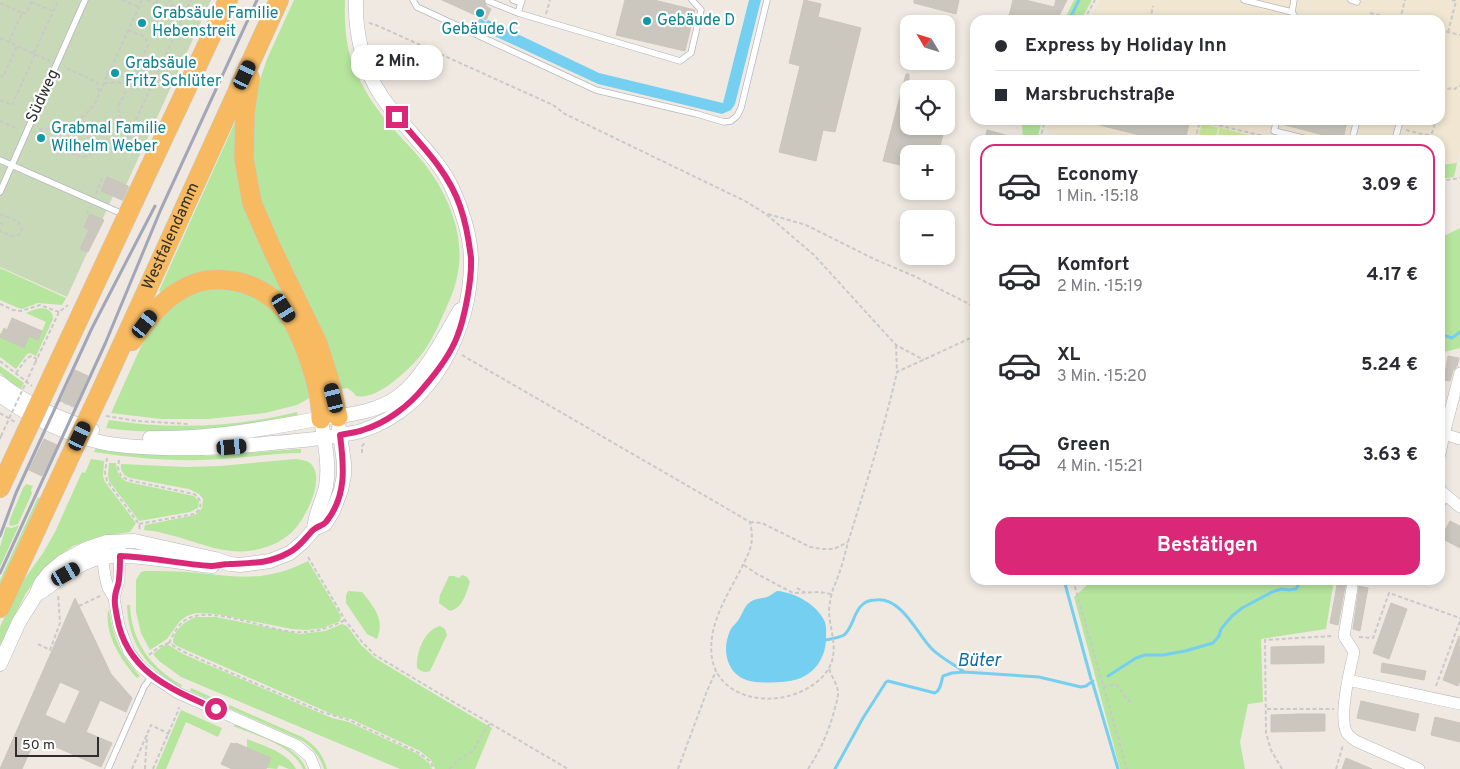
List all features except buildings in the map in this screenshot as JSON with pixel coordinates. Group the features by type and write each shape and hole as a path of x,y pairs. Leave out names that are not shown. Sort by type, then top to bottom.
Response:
{"highway":[{"path":"0,488 228,0"},
{"name":"Westfalendamm","path":"0,608 112,368 279,0"},
{"path":"253,57 245,113 244,137 244,159 252,203 318,344 330,382 333,424"},
{"path":"112,368 157,309 168,298 192,284 220,279 234,280 258,289 284,308 295,326 319,394 333,424"}],"street":[{"path":"0,383 17,396 52,414 103,434 125,437 163,438 217,436 250,431 333,424 355,414 382,406 399,396 411,384 434,355 467,298 471,259 466,229 452,186 440,167 382,97 370,77 356,27 356,0"},
{"path":"1445,430 1460,373"},
{"path":"0,395 47,424 99,442 118,445 212,448 324,438"},
{"path":"314,529 327,476 324,438 333,424"},
{"path":"324,438 333,424"},
{"path":"36,595 74,569 103,557 120,556 212,566 270,561 290,553 314,529 324,524 333,511 341,490 344,463 333,424"},
{"path":"1445,434 1460,440"},
{"path":"1445,493 1460,507"},
{"path":"0,664 19,622 36,595 41,583 62,562 86,548 114,542 146,543 230,564"},
{"path":"114,542 120,556 119,580 114,598"},
{"path":"114,542 103,557 104,576 114,598 123,639 129,652 139,665 178,693 296,745 310,757 315,769"},
{"path":"1352,588 1347,639 1354,652 1344,710 1344,725 1347,734 1356,741 1420,769"},
{"path":"1348,680 1460,704"}],"lane":[{"name":"Südweg","path":"0,192 85,0"},
{"path":"413,0 416,6 596,90 724,122 731,121 737,116 741,108 767,0"},
{"path":"514,0 522,2 518,13"},
{"path":"488,1 518,13 680,61 691,53 701,10 692,0"},
{"path":"1244,0 1292,12"},
{"path":"1294,0 1292,12 1294,15"},
{"path":"1351,0 1358,2"},
{"path":"1276,125 1274,131 1290,135"},
{"path":"1396,135 1398,127"},
{"path":"0,160 127,216"},
{"path":"108,769 144,687 152,676"}],"path":[{"path":"0,100 12,105 57,0"},
{"path":"122,0 139,7"},
{"path":"68,127 86,114 94,105 142,0"},
{"path":"147,0 155,4"},
{"path":"158,0 154,10 161,17 167,17 172,12 173,6 169,0"},
{"path":"40,130 68,127 101,141 123,142 127,139 191,0"},
{"path":"545,21 550,0"},
{"path":"1086,15 1094,0"},
{"path":"1400,15 1405,0"},
{"path":"1448,32 1454,0 1460,2"},
{"path":"0,3 26,13 31,1 53,11"},
{"path":"1151,15 1153,6"},
{"path":"172,12 183,17"},
{"path":"9,42 22,13"},
{"path":"1370,13 1378,15"},
{"path":"367,23 376,25 553,105 565,114 745,201 766,214 814,255 896,345 924,360"},
{"path":"128,30 146,37 148,45 118,107 118,113 122,121 132,130"},
{"path":"1445,31 1460,35"},
{"path":"0,75 3,76 17,46"},
{"path":"135,70 155,80"},
{"path":"97,82 99,94"},
{"path":"104,83 130,82"},
{"path":"1445,89 1456,89 1460,86"},
{"path":"0,120 26,132"},
{"path":"30,125 40,130 53,145 82,158 90,155 101,141"},
{"path":"1220,125 1256,135"},
{"path":"1398,127 1427,135 1432,133 1434,125"},
{"path":"93,200 103,175"},
{"path":"1445,180 1460,178"},
{"path":"0,214 16,222 22,230 17,236 0,231"},
{"path":"766,214 806,224 970,304"},
{"path":"0,223 5,225"},
{"path":"0,304 13,310 21,311 40,305 59,312 0,438"},
{"path":"897,372 970,338"},
{"path":"750,522 752,534 750,548 714,627 712,658 720,679 733,690 748,696 768,699 798,693 817,682 829,668 833,659 834,643 829,612 831,594 837,580 890,402 897,372 896,345"},
{"path":"458,353 750,522 762,523 810,548 834,549 848,542"},
{"path":"16,373 27,358 31,356 37,359"},
{"path":"0,361 35,388"},
{"path":"59,400 81,409"},
{"path":"104,415 137,421 190,424"},
{"path":"107,458 105,472 107,481 139,524 140,532"},
{"path":"119,460 118,468 121,476 128,480 194,494 201,502 200,509 194,514 139,524"},
{"path":"308,557 345,620 375,655 568,769"},
{"path":"743,565 793,593 820,592 831,594"},
{"path":"1075,585 1127,769"},
{"path":"38,644 50,650 58,634 60,623 58,588"},
{"path":"797,588 806,593"},
{"path":"1282,769 1274,758 1266,733 1266,640 1373,638 1389,593 1460,619 1432,698"},
{"path":"80,606 98,597"},
{"path":"171,644 179,625 195,615 216,615 291,632 327,629 345,620"},
{"path":"149,655 159,647 171,644 222,669 322,712 349,720 419,753 430,762 434,769"},
{"path":"808,769 826,736 838,693 829,668"},
{"path":"678,769 716,672"},
{"path":"1103,687 1111,684 1117,685 1131,702"},
{"path":"153,769 179,706"},
{"path":"1267,709 1344,710"},
{"path":"449,769 458,760 473,751 483,732 490,724"},
{"path":"132,769 150,725 169,734"},
{"path":"145,769 147,733"},
{"path":"1336,769 1347,734"}],"shaded area":[{"path":"1100,0 1460,0 1460,153 1457,163 1445,164 1445,135 1049,135 1047,129 1048,125 1445,125 1445,15 1092,15"}],"green space":[{"path":"0,0 211,0 126,185 130,187 123,201 113,196 67,297 0,267"},
{"path":"294,0 345,0 345,29 348,48 360,81 371,100 392,128 419,157 440,186 452,214 459,243 457,276 454,290 433,337 414,363 388,386 380,391 364,396 356,396 347,388 338,390 251,181 254,97 267,59"},
{"path":"1074,0 1092,0 1084,15 1066,15"},
{"path":"236,120 240,162 307,340 245,279 165,294 159,291"},
{"path":"1022,125 1041,125 1038,135 1023,135"},
{"path":"1202,125 1218,128 1216,135 1199,135"},
{"path":"1220,128 1248,135 1218,135"},
{"path":"1457,163 1454,177 1445,178 1445,164"},
{"path":"1460,228 1460,348 1445,352 1445,236"},
{"path":"0,268 66,298 62,305 38,303 22,309 0,300"},
{"path":"212,285 257,293 289,327 313,396 297,405 265,413 208,419 161,419 111,413 148,331 175,299"},
{"path":"42,308 50,311 53,319 36,356 30,353 27,354 16,369 0,357 0,333 24,348 29,336 38,340 46,322 26,313"},
{"path":"0,366 24,383 20,391 0,373"},
{"path":"297,412 298,416 226,428 154,432 106,428 109,420 157,425 204,425 250,421"},
{"path":"98,445 207,456 298,449 301,449 301,453 209,460 176,460 94,452"},
{"path":"91,459 104,461 103,476 105,482 136,523 130,532 103,536 73,546 61,555 37,578 26,593 0,645 0,627 18,588 43,553 55,532 82,472 85,473"},
{"path":"296,459 310,463 315,470 315,488 308,508 298,525 286,537 263,548 248,551 218,549 159,532 144,530 145,525 195,515 202,508 203,499 199,494 189,489 130,478 121,469 121,464 186,467"},
{"path":"109,463 116,463 119,475 128,482 194,496 199,501 198,508 190,512 139,521 109,481"},
{"path":"26,484 33,486 32,493 18,524 9,525 10,519"},
{"path":"38,497 40,498 0,587 0,580"},
{"path":"19,525 0,567 0,547 6,527 12,528"},
{"path":"308,561 341,616 340,621 323,628 306,630 291,629 216,614 196,613 180,621 167,639 150,650 141,633 136,612 136,580 141,572 177,571 249,577 277,573"},
{"path":"462,575 467,577 470,582 461,603 450,611 439,603 440,595 449,576 459,578"},
{"path":"1087,585 1333,585 1326,629 1261,639 1263,702 1248,704 1240,742 1245,769 1120,769 1074,597"},
{"path":"348,591 362,592 374,608 380,625 377,639 367,634 346,603"},
{"path":"127,605 130,605 134,630 145,652 152,662 182,685 181,687 159,672 142,654 131,632"},
{"path":"109,610 119,646 127,661 140,676 137,678 115,647 109,629"},
{"path":"196,617 216,617 300,634 325,631 342,624 347,626 361,645 375,658 492,728 475,769 435,769 431,760 420,751 351,719 334,715 173,643 177,630"},
{"path":"440,626 445,629 447,635 430,671 422,671 417,668 417,662 422,643 434,628"},
{"path":"167,644 183,654 332,718 349,722 418,754 429,763 432,769 400,769 181,677 159,661 153,654"},
{"path":"191,688 302,737 318,750 327,769 324,769 318,756 301,740 190,691"},
{"path":"181,710 222,728 218,737 186,722 166,769 156,769"},
{"path":"237,724 286,747 302,761 306,769 303,769 291,753 282,747 233,726"},
{"path":"247,739 281,754 296,769 289,769 279,765 277,769 266,768 247,748"}],"water":[{"path":"749,0 761,0 735,104 731,110 722,114 598,84 475,27 480,18 486,22 488,20 599,73 723,103"},
{"path":"777,591 797,596 810,604 820,614 826,627 826,645 822,657 810,673 798,679 772,683 747,680 733,671 729,664 726,648 727,639 730,631 749,603 755,599 768,597"}],"waterway":[{"path":"1072,15 1079,0"},
{"name":"Büter","path":"1445,336 1452,338 1460,332"},
{"path":"1065,585 1091,679"},
{"name":"Büter","path":"1108,676 1136,658 1145,655 1163,655 1213,643 1219,636 1221,629 1242,608 1272,592 1281,589 1296,589 1298,585"},
{"path":"825,640 844,635 859,608 866,602 872,600 885,601 894,604 901,610 936,652 964,672"},
{"name":"Büter","path":"835,769 863,718 888,681 935,693 940,688 943,676 964,672 1039,677 1081,687 1093,681"},
{"path":"1093,684 1118,769"}],"railway":[{"path":"0,573 105,344 161,209 257,0"},
{"path":"0,536 16,493 92,328 155,206"}],"place":[{"name":"Gebäude C","path":"480,13"},
{"name":"Gebäude D","path":"647,21"},
{"name":"Grabsäule Familie Hebenstreit","path":"142,23"},
{"name":"Grabsäule Fritz Schlüter","path":"115,73"},
{"name":"Grabmal Familie Wilhelm Weber","path":"41,138"}],"route":[{"path":"216,709 178,693 152,676 139,665 129,652 119,626 114,598 119,580 120,556 212,566 270,561 290,553 314,529 324,524 333,511 341,490 344,475 340,435 364,430 403,409 417,396 448,355 458,336 469,286 471,259 466,229 452,186 440,167 397,117"}]}
